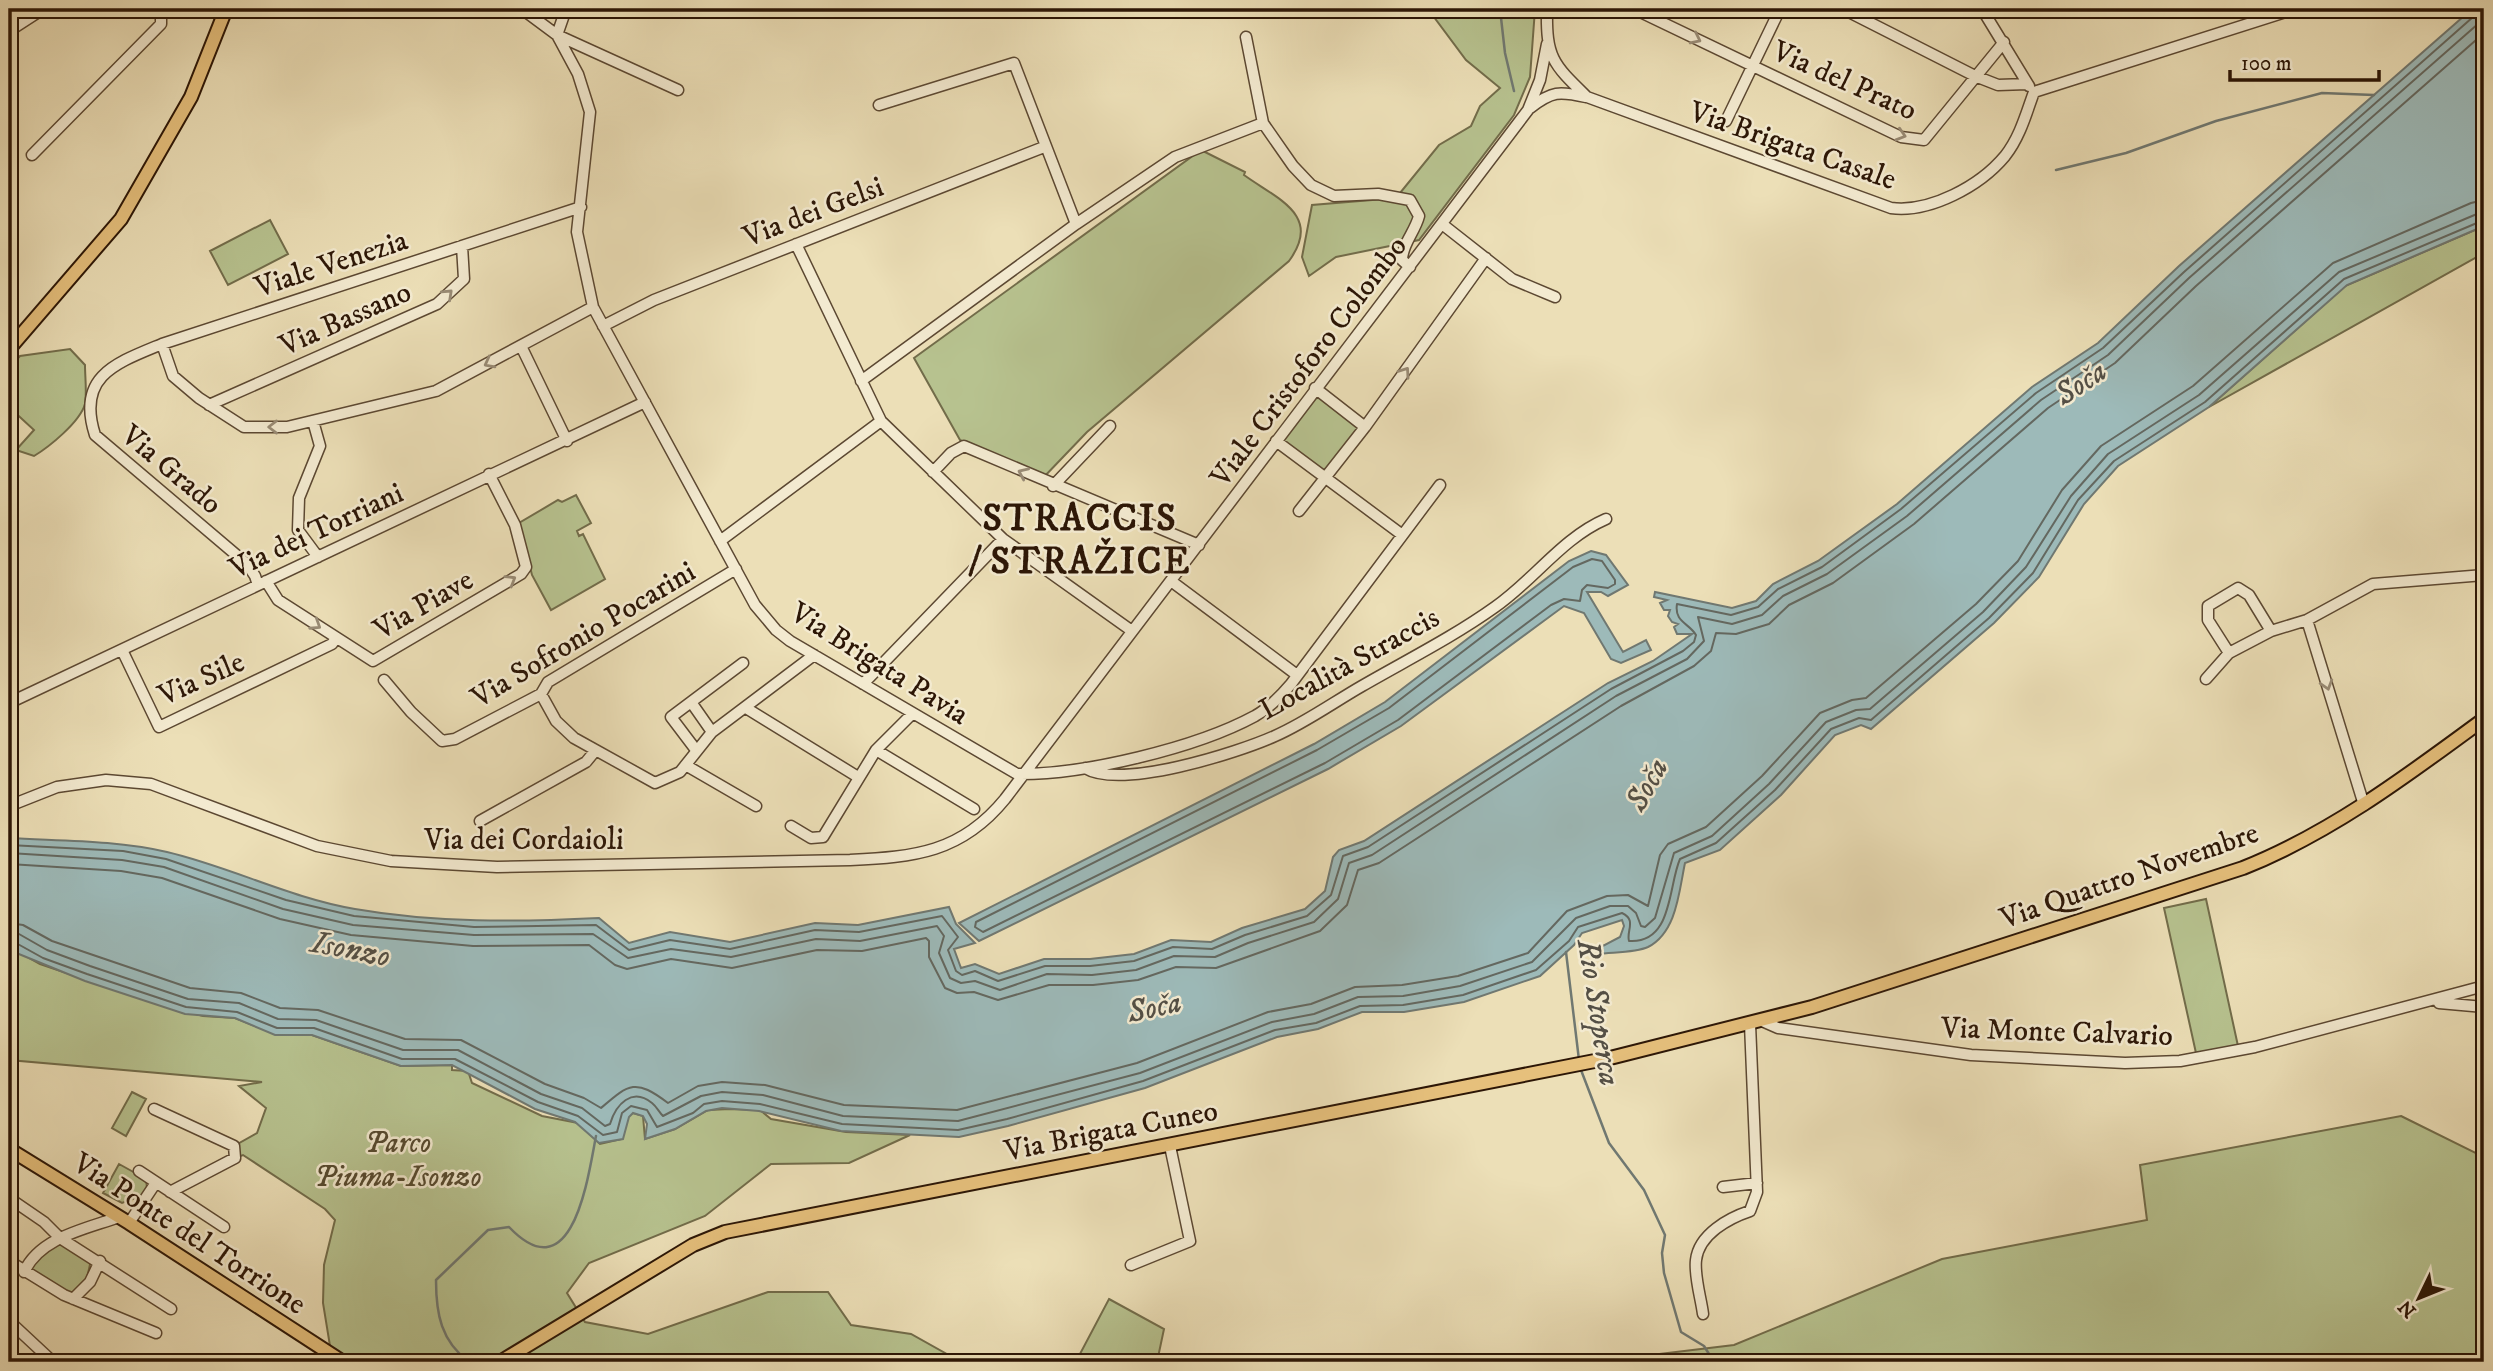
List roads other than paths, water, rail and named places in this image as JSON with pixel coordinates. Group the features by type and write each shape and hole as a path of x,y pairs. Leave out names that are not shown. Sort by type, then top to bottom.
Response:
{"main road":[{"path":"9,349 128,208 191,97 226,9"},
{"name":"Via Quattro Novembre","path":"1756,1022 2268,859 2364,805 2484,719"},
{"name":"Via Brigata Cuneo","path":"500,1362 709,1237 1579,1064 1756,1022"},
{"name":"Via Ponte del Torrione","path":"9,1149 343,1362"}],"street":[{"path":"9,31 43,9"},
{"path":"32,155 161,24 161,9"},
{"name":"Via Brigata Pavia","path":"522,9 557,34 578,74 590,112 577,232 593,307 765,619 790,641 1017,774 1059,773 1084,768 1204,737 1255,716 1281,696 1440,485"},
{"path":"566,9 557,34 678,90"},
{"path":"1546,44 1547,9"},
{"name":"Via del Prato","path":"1634,9 1901,137 1924,141 1975,76"},
{"path":"1726,121 1754,68 1780,9"},
{"path":"1843,9 1975,76 1998,85 2031,88 2295,9"},
{"path":"2007,9 1984,11 2031,88"},
{"path":"1246,37 1263,123 1293,166 1311,184 1334,196 1378,194 1410,200 1419,216 1415,230 1402,250 1402,260 1410,267"},
{"path":"1975,76 2004,42"},
{"name":"Via Brigata Casale","path":"1546,44 1561,71 1587,97 1903,209 1940,202 1993,168 2019,134 2031,88"},
{"name":"Viale Cristoforo Colombo","path":"1024,774 1528,110 1540,80 1546,44"},
{"path":"878,106 1014,63 1044,147 1076,224"},
{"name":"Viale Cristoforo Colombo","path":"1528,110 1549,94 1566,93 1587,97"},
{"path":"861,381 1076,224 1175,157 1263,123"},
{"name":"Via dei Gelsi","path":"603,326 654,300 1044,147"},
{"name":"Viale Venezia","path":"100,375 118,362 162,344 581,206"},
{"path":"1442,224 1512,279 1555,297"},
{"path":"796,244 881,421 1003,539 1132,631"},
{"name":"Via Bassano","path":"209,405 437,304 464,279 462,246"},
{"path":"1299,511 1366,427 1486,258"},
{"path":"162,344 173,376 209,405 244,427 287,428 436,391 593,307"},
{"path":"521,346 567,441"},
{"name":"Via Grado","path":"100,375 90,407 95,435 247,565 262,583"},
{"path":"1315,388 1366,427"},
{"name":"Via dei Torriani","path":"9,703 645,402"},
{"path":"313,421 320,446 299,498 298,530 318,557"},
{"path":"720,541 881,421"},
{"path":"1053,486 1110,426"},
{"path":"1276,441 1401,534"},
{"path":"933,472 951,453 964,446 1053,486 1199,545"},
{"name":"Via Piave","path":"262,583 278,600 373,662 521,574 526,568 515,525 489,474"},
{"name":"Località Straccis","path":"1084,768 1106,774 1150,771 1218,756 1276,736 1473,622 1521,586 1582,529 1606,519"},
{"path":"863,684 1003,539"},
{"name":"Via Sofronio Pocarini","path":"455,739 541,694 548,682 736,569"},
{"path":"2206,679 2229,653 2272,631 2307,620 2373,583 2484,575"},
{"path":"1171,581 1297,675"},
{"path":"2229,653 2208,620 2208,606 2238,588 2249,595 2272,631"},
{"path":"2307,620 2364,805"},
{"name":"Via Sile","path":"122,650 159,727 332,644 336,638"},
{"path":"541,694 564,730 595,751 655,783 675,776 687,766 696,750 712,732 814,655"},
{"path":"696,750 671,718 743,663"},
{"name":"Via Piave","path":"384,680 411,712 442,741 455,739"},
{"path":"691,702 712,732"},
{"path":"746,708 858,777"},
{"path":"791,826 811,838 823,837 876,750 912,714"},
{"path":"876,750 974,809"},
{"path":"480,821 586,762 595,751"},
{"path":"687,766 756,806"},
{"name":"Via dei Cordaioli","path":"9,806 57,787 106,780 151,784 317,846 391,861 497,867 850,860 909,857 951,844 990,816 1024,774"},
{"name":"Via Monte Calvario","path":"1756,1022 1778,1028 1926,1050 2125,1063 2179,1061 2255,1047 2431,1003 2484,986"},
{"name":"Via Monte Calvario","path":"2431,1003 2484,1007"},
{"path":"1703,1314 1696,1259 1703,1243 1726,1219 1750,1211 1757,1183 1756,1022"},
{"path":"154,1109 234,1146 234,1158 170,1192"},
{"path":"1131,1265 1190,1241 1170,1146"},
{"path":"139,1171 224,1227"},
{"path":"1723,1187 1757,1183"},
{"path":"24,1272 30,1259 60,1238 124,1220 155,1184"},
{"path":"9,1198 44,1222 60,1238 100,1261 171,1309"},
{"path":"9,1261 73,1299 156,1333"},
{"path":"73,1299 90,1282 100,1261"},
{"path":"9,1321 53,1362"}],"water":[{"path":"2472,9 2484,9 2484,226 2347,285 2209,407 2118,466 2084,504 2039,577 1994,623 1871,729 1861,725 1835,735 1781,795 1720,850 1685,863 1671,921 1658,940 1643,949 1598,954 1595,950 1620,937 1624,926 1622,920 1582,933 1574,945 1540,976 1464,1002 1404,1012 1362,1012 1318,1029 1277,1037 1145,1088 959,1137 841,1131 759,1111 722,1108 706,1111 675,1129 645,1139 647,1124 643,1116 633,1113 629,1117 623,1139 599,1143 575,1122 535,1109 452,1065 401,1066 312,1035 275,1035 235,1018 185,1014 85,981 9,950 9,838 148,848 191,858 307,898 385,914 477,920 599,918 629,943 670,932 730,942 815,923 858,925 949,907 956,924 975,943 954,949 961,968 975,964 999,974 1044,959 1090,959 1134,954 1171,940 1211,942 1242,928 1305,909 1325,891 1333,857 1339,850 1364,841 1608,683 1653,661 1692,634 1677,634 1674,627 1678,624 1672,622 1668,616 1670,610 1664,610 1660,603 1667,600 1654,597 1655,592 1732,608 1756,601 1773,584 1818,561 1897,504 2032,387 2098,343 2179,266"},
{"path":"1591,551 1606,555 1628,585 1608,596 1601,592 1587,592 1623,652 1646,640 1651,650 1621,663 1611,659 1584,613 1564,606 1401,726 1328,769 979,941 959,923 1314,744 1385,702 1569,561"}],"waterway":[{"path":"1500,9 1505,53 1514,91"},
{"path":"2056,170 2126,153 2216,121 2322,93 2374,95"},
{"name":"Rio Stoperca","path":"1566,952 1579,1060"},
{"name":"Rio Stoperca","path":"1581,1070 1609,1143 1644,1190 1665,1235 1662,1253 1664,1273 1681,1332 1704,1346 1714,1362"},
{"path":"469,1362 446,1336 437,1304 436,1280 488,1230 509,1227 531,1244 548,1247 563,1238 582,1200 596,1136"}],"district":[{"name":"STRACCIS / STRAŽICE","path":"1080,538"}],"water label":[{"name":"Soča","path":"2080,382"},
{"name":"Soča","path":"1646,784"},
{"name":"Isonzo","path":"351,948"},
{"name":"Soča","path":"1154,1006"}],"park label":[{"name":"Parco Piuma-Isonzo","path":"398,1159"}]}
